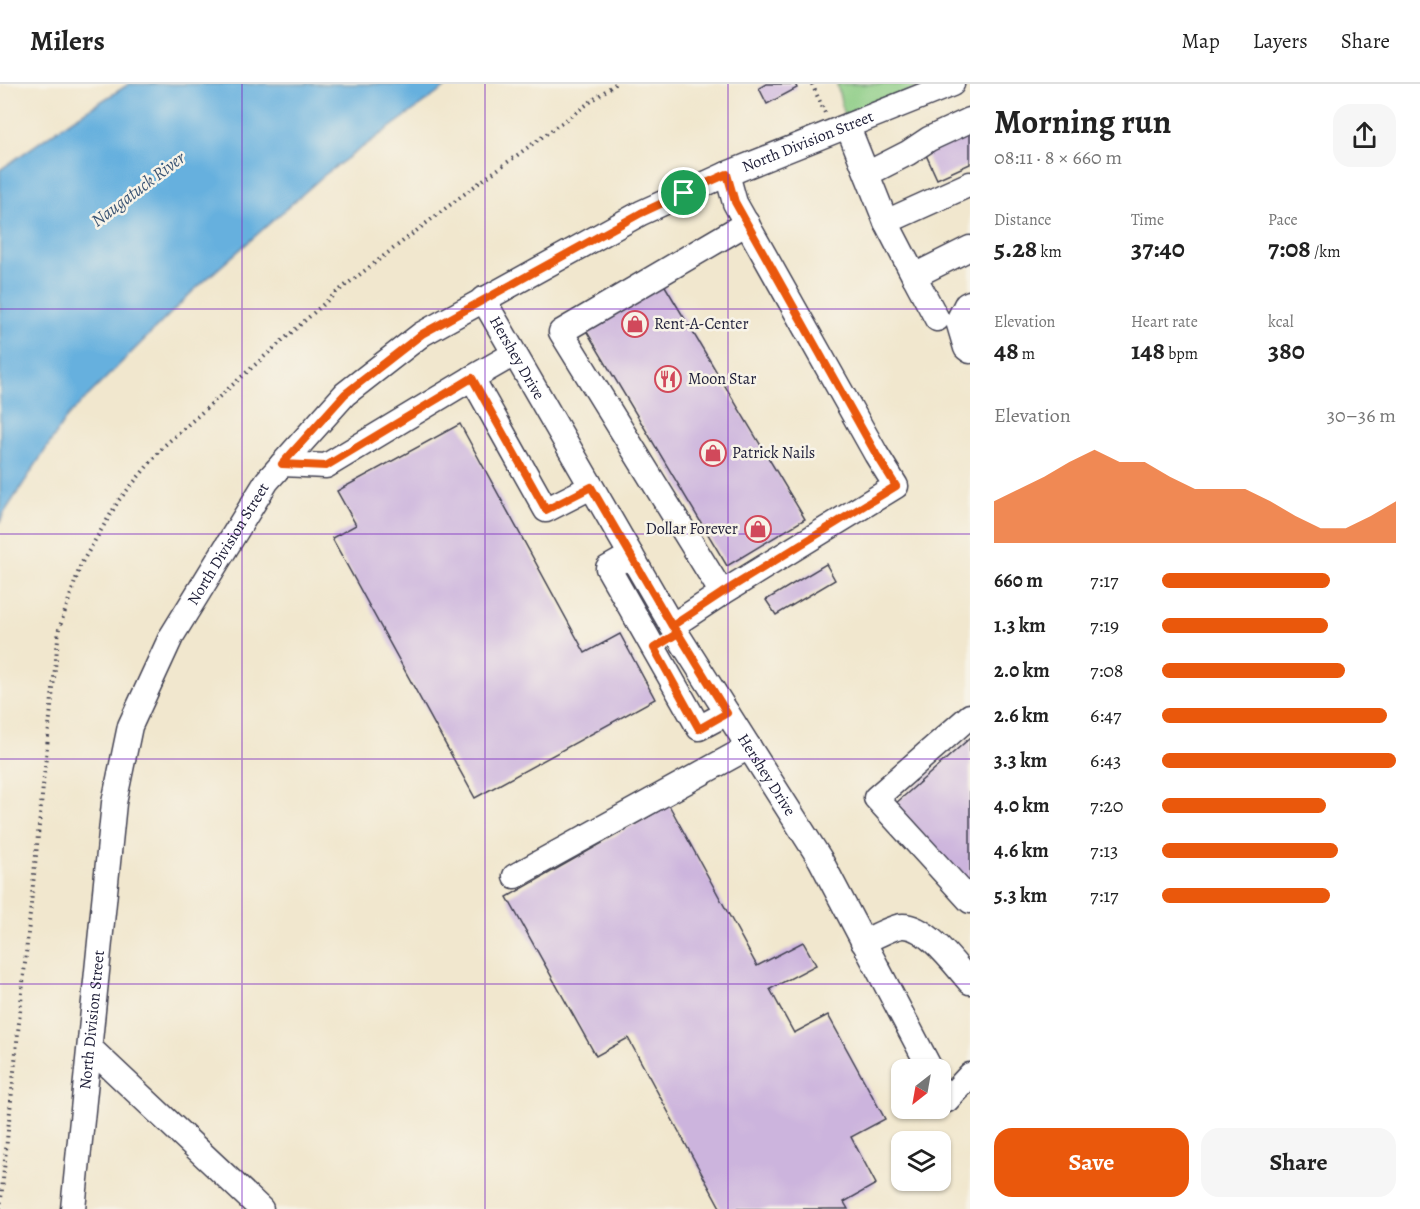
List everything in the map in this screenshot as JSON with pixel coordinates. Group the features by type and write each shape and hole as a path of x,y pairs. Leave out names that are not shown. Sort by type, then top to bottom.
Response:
{"street":[{"name":"North Division Street","path":"73,1209 91,1049 114,802 130,726 171,637 267,481 345,394 422,334 641,213 727,174 952,84"},
{"path":"867,174 908,153 928,139 970,120"},
{"path":"841,130 867,174 886,222 937,319"},
{"path":"654,648 722,593 896,486 735,202 727,174"},
{"path":"886,222 970,184"},
{"path":"722,593 561,332 747,223"},
{"path":"914,276 970,248"},
{"name":"Hershey Drive","path":"483,300 675,630 820,859 925,1059"},
{"path":"970,303 966,305 958,321 966,348 970,351"},
{"path":"282,464 326,466 514,354"},
{"path":"472,378 546,510 591,487"},
{"path":"631,555 608,568 699,729 727,713"},
{"path":"970,716 876,798 970,901"},
{"path":"515,876 749,747"},
{"path":"863,942 902,926 919,931 932,940 970,982"},
{"path":"91,1049 261,1209"},
{"path":"951,1089 970,1075"}],"path":[{"path":"812,84 841,130"}],"green space":[{"path":"837,84 925,84 845,120"}],"water":[{"name":"Naugatuck River","path":"129,84 450,84 323,176 192,292 67,417 4,513 0,523 0,170 73,119"}],"building":[{"path":"766,84 795,84 797,88 767,104 759,88"},
{"path":"970,124 970,164 937,179 922,146"},
{"path":"662,281 805,519 727,566 584,327"},
{"path":"460,424 585,653 620,634 655,699 475,798 332,538 356,525 337,491"},
{"path":"826,564 835,580 776,615 766,600"},
{"path":"970,738 970,888 895,804"},
{"path":"669,805 757,966 803,942 816,965 770,989 794,1033 828,1015 885,1119 851,1137 876,1184 844,1202 848,1209 721,1209 628,1038 596,1056 507,897"}],"place":[{"name":"Rent-A-Center","path":"635,324"},
{"name":"Moon Star","path":"668,379"},
{"name":"Patrick Nails","path":"713,453"},
{"name":"Dollar Forever","path":"758,529"}],"route":[{"path":"684,193 641,213 422,334 345,394 282,464 326,466 472,378 546,510 591,487 672,626 678,633 727,713 699,729 654,648 678,633 672,626 896,486 735,202 727,174 684,193"}]}
